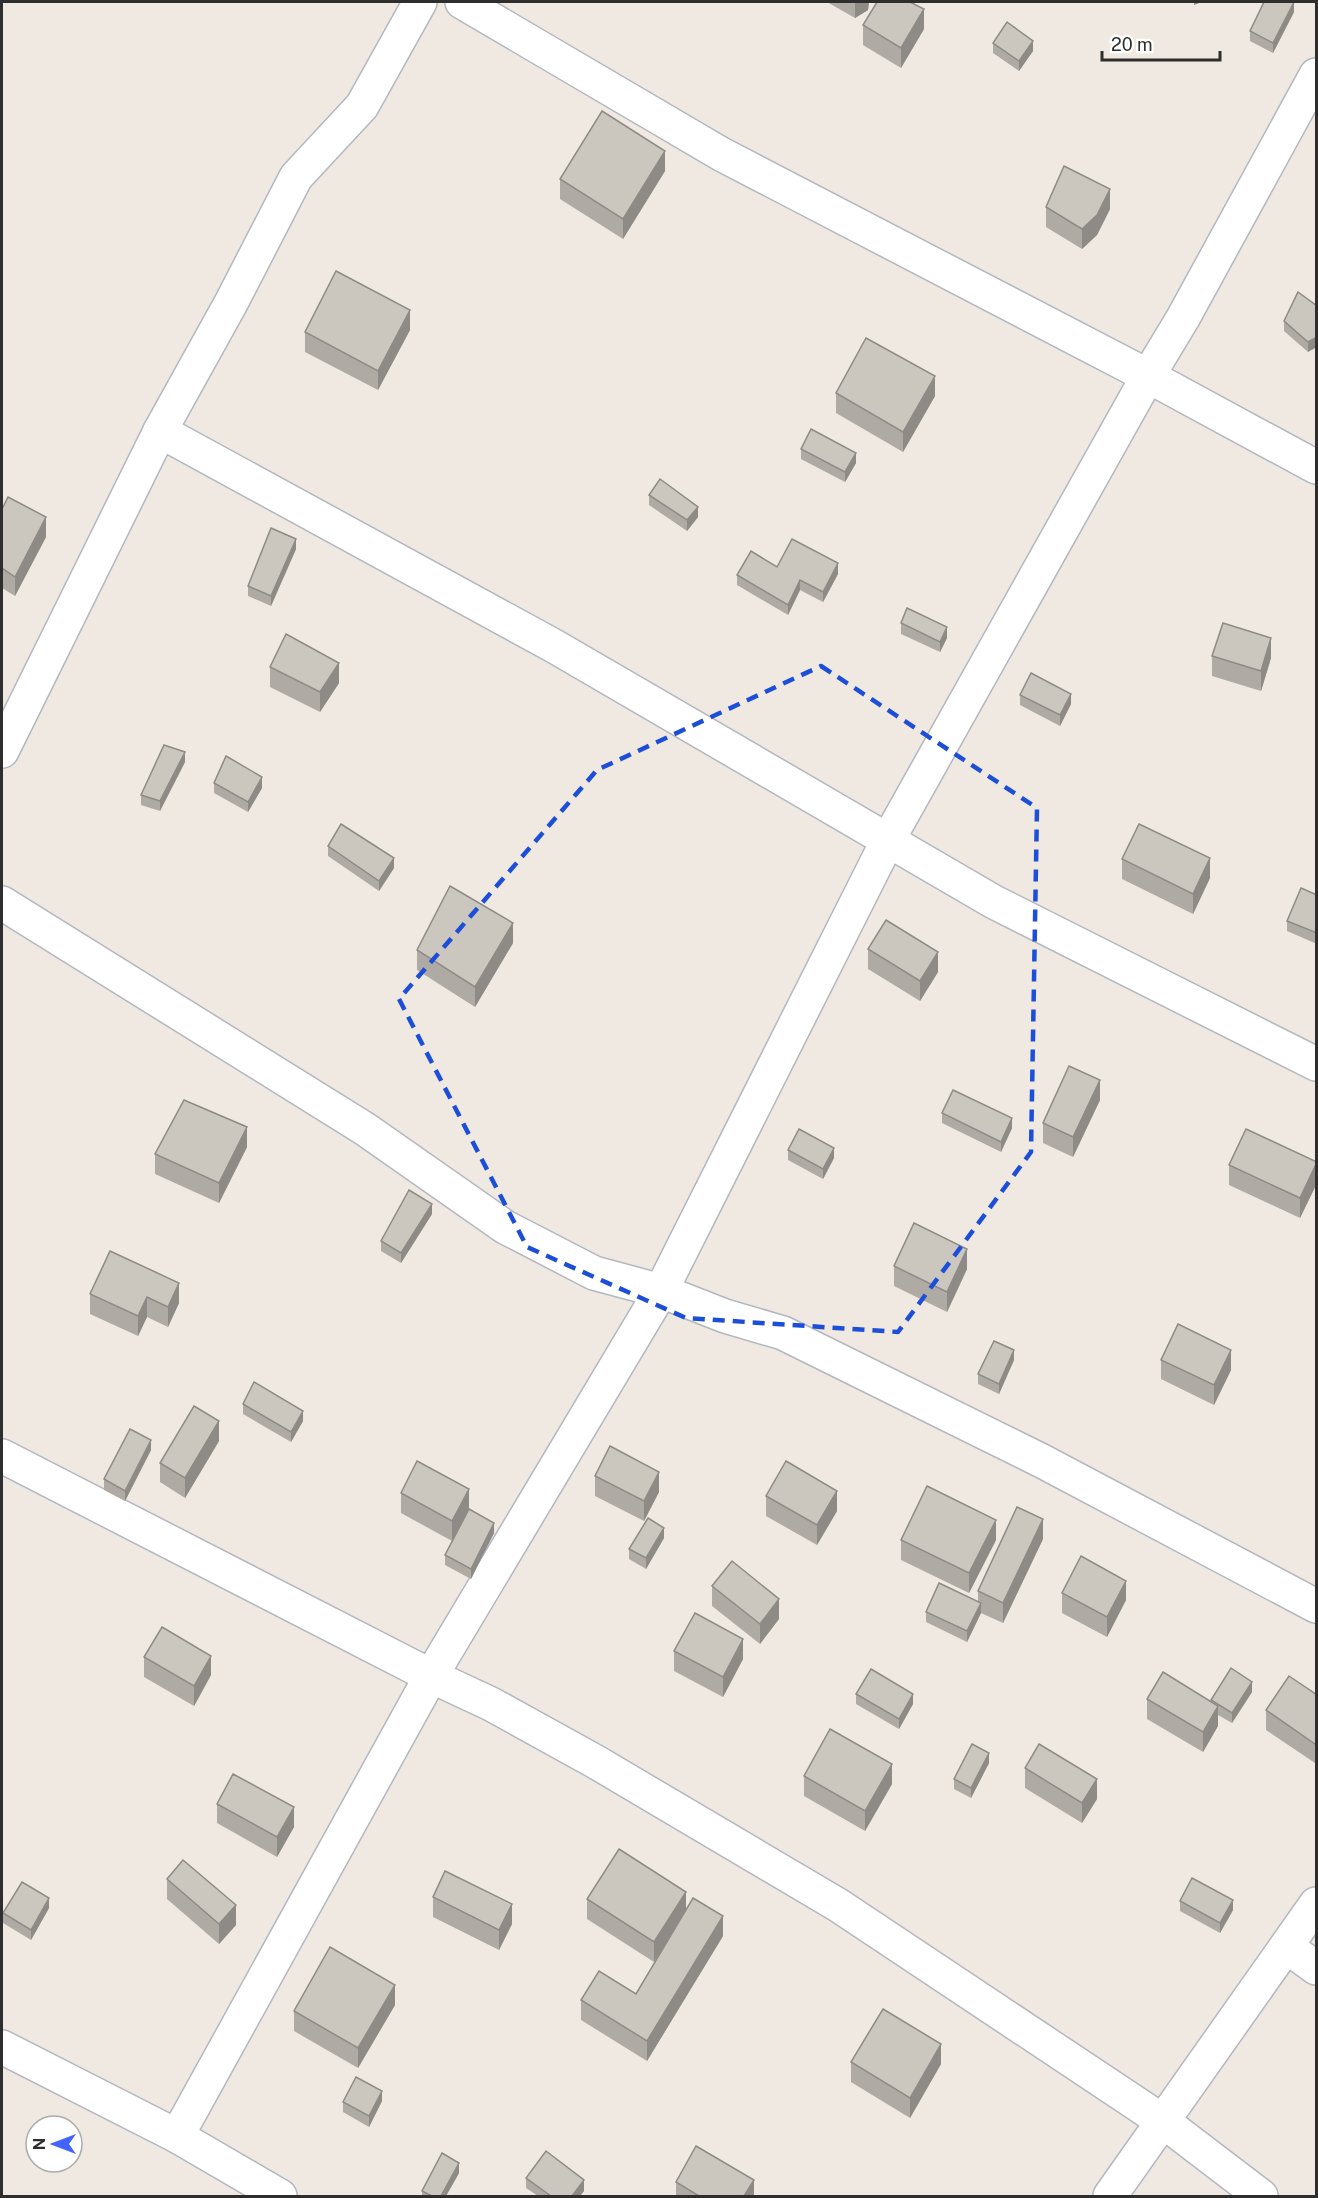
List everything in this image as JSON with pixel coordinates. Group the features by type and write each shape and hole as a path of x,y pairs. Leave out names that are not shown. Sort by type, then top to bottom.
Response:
{"street":[{"path":"2,751 160,431 231,303 296,177 362,106 420,2"},
{"path":"462,2 721,154 1148,376 1317,467"},
{"path":"177,2136 431,1676 661,1292 888,840 1148,376 1183,318 1317,75"},
{"path":"160,431 554,646 994,902 1317,1064"},
{"path":"2,903 365,1129 505,1227 594,1273 661,1292 724,1316 794,1338 1062,1471 1317,1606"},
{"path":"2,1456 431,1676 491,1704 596,1762 838,1905 1164,2122 1261,2196"},
{"path":"1110,2196 1317,1904"},
{"path":"1287,1947 1317,1968"},
{"path":"2,2047 177,2136 280,2196"}],"highlighted area":[{"path":"821,666 1037,808 1031,1152 898,1332 686,1318 527,1247 399,999 597,770"}],"building":[{"path":"877,2 910,2 924,9 901,48 863,25"},
{"path":"1264,2 1294,2 1273,43 1250,31"},
{"path":"1007,22 1033,41 1019,61 993,43"},
{"path":"602,111 665,151 623,219 560,179"},
{"path":"1064,166 1110,189 1097,215 1082,229 1046,207"},
{"path":"336,271 410,310 378,371 305,332"},
{"path":"1298,292 1317,306 1317,337 1308,342 1284,321"},
{"path":"866,338 935,376 903,432 836,393"},
{"path":"811,429 856,453 845,472 801,449"},
{"path":"660,479 698,507 687,520 649,495"},
{"path":"8,497 46,517 15,577 2,568 2,509"},
{"path":"271,528 296,539 271,596 248,586"},
{"path":"792,539 838,563 823,592 800,580 788,605 737,575 751,551 777,567"},
{"path":"907,608 947,627 940,642 901,623"},
{"path":"1223,623 1271,638 1261,671 1212,656"},
{"path":"286,634 339,663 320,692 270,667"},
{"path":"1031,673 1071,694 1060,715 1020,695"},
{"path":"164,745 185,752 160,801 141,795"},
{"path":"226,756 262,777 248,802 214,783"},
{"path":"341,824 394,858 379,881 328,846"},
{"path":"1139,824 1210,858 1193,894 1122,859"},
{"path":"450,886 513,923 475,987 417,950"},
{"path":"1301,888 1317,895 1317,933 1287,921"},
{"path":"886,920 938,952 920,981 868,949"},
{"path":"1069,1066 1100,1080 1073,1137 1043,1123"},
{"path":"953,1090 1012,1118 1001,1142 942,1113"},
{"path":"184,1100 247,1127 219,1183 155,1154"},
{"path":"799,1129 834,1148 823,1169 788,1150"},
{"path":"1246,1129 1317,1162 1300,1198 1229,1165"},
{"path":"409,1190 432,1204 401,1253 381,1241"},
{"path":"914,1223 967,1249 947,1292 894,1266"},
{"path":"110,1251 179,1283 168,1307 147,1297 138,1316 90,1294"},
{"path":"1178,1324 1231,1350 1214,1385 1161,1360"},
{"path":"994,1341 1014,1350 999,1384 978,1374"},
{"path":"254,1382 303,1411 291,1432 243,1404"},
{"path":"194,1406 219,1421 185,1478 160,1463"},
{"path":"130,1429 151,1440 125,1491 104,1479"},
{"path":"610,1446 659,1472 644,1501 595,1476"},
{"path":"417,1461 469,1489 452,1521 401,1493"},
{"path":"786,1461 837,1491 817,1525 766,1496"},
{"path":"927,1486 996,1520 969,1573 901,1540"},
{"path":"1017,1507 1043,1519 1003,1603 978,1591"},
{"path":"469,1509 494,1523 471,1569 445,1555"},
{"path":"648,1518 664,1528 646,1558 629,1549"},
{"path":"1081,1556 1126,1581 1107,1617 1062,1593"},
{"path":"732,1561 779,1599 760,1624 712,1586"},
{"path":"939,1583 981,1603 967,1631 926,1612"},
{"path":"695,1613 743,1639 723,1677 674,1651"},
{"path":"162,1627 211,1656 194,1686 144,1657"},
{"path":"1231,1668 1252,1682 1232,1713 1211,1700"},
{"path":"871,1669 913,1694 899,1719 856,1694"},
{"path":"1163,1672 1218,1706 1203,1732 1147,1699"},
{"path":"1289,1676 1317,1695 1317,1741 1315,1744 1266,1710"},
{"path":"830,1729 892,1764 865,1811 804,1776"},
{"path":"972,1744 989,1753 971,1788 954,1779"},
{"path":"1039,1744 1097,1779 1082,1803 1025,1768"},
{"path":"233,1774 294,1807 277,1837 217,1804"},
{"path":"619,1849 686,1892 654,1942 587,1899"},
{"path":"183,1860 236,1905 219,1924 167,1879"},
{"path":"445,1871 512,1904 499,1930 433,1897"},
{"path":"1192,1878 1233,1900 1220,1923 1180,1901"},
{"path":"22,1882 49,1898 31,1930 3,1913"},
{"path":"693,1898 723,1916 647,2041 581,2000 599,1971 636,1994"},
{"path":"330,1947 395,1985 358,2048 294,2011"},
{"path":"883,2009 941,2044 910,2098 851,2062"},
{"path":"356,2077 382,2091 369,2116 343,2102"},
{"path":"696,2146 754,2180 744,2196 699,2196 676,2182"},
{"path":"546,2151 584,2180 572,2196 551,2196 526,2178"},
{"path":"442,2153 459,2163 441,2196 432,2196 422,2191"}]}
